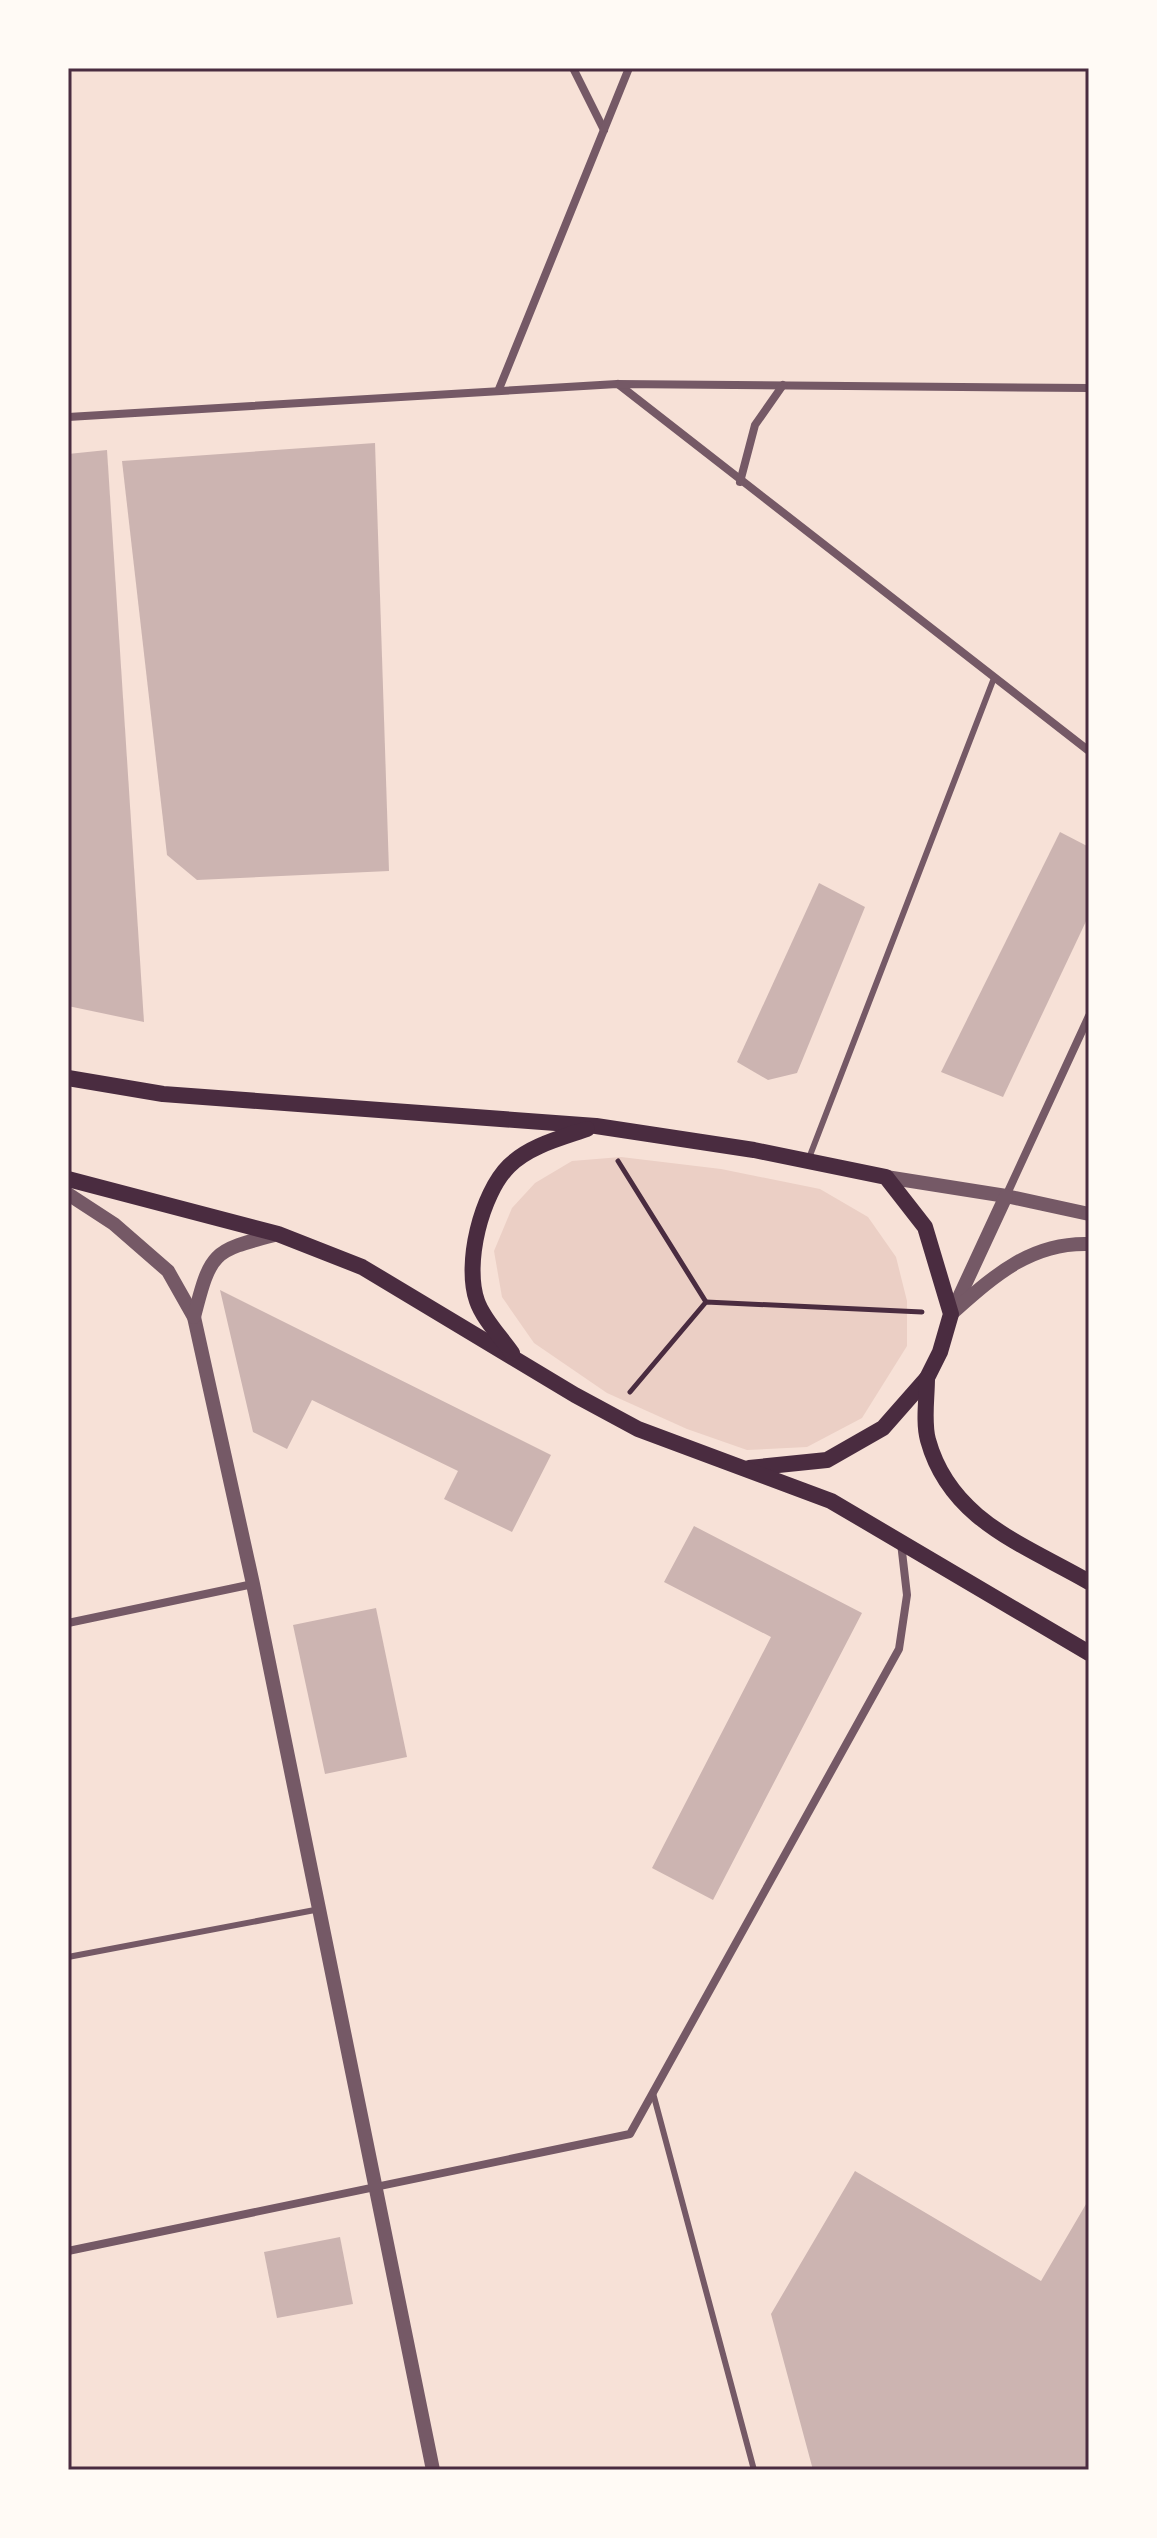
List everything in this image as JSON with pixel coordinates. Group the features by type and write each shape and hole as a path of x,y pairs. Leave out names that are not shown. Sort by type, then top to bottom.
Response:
{"main road":[{"path":"68,1078 163,1094 596,1126 886,1177 925,1227 951,1314 940,1352 927,1378 883,1428 827,1460 749,1468"},
{"path":"515,1358 477,1302 472,1270 477,1231 494,1189 509,1166 547,1142 596,1126"},
{"path":"68,1179 278,1234 362,1267 611,1415 638,1429 831,1501 1089,1653"},
{"path":"927,1378 927,1437 943,1482 975,1516 1089,1582"}],"street":[{"path":"573,68 604,130"},
{"path":"499,389 629,68"},
{"path":"617,384 1089,751"},
{"path":"68,417 617,384 1089,388"},
{"path":"740,482 755,425 783,385"},
{"path":"951,1314 1089,1016"},
{"path":"886,1177 1006,1196 1089,1214"},
{"path":"68,1194 114,1224 168,1271 194,1317 253,1584 378,2187 433,2470"},
{"path":"194,1317 205,1273 225,1248 278,1234"},
{"path":"951,1314 1005,1266 1031,1253 1089,1244"},
{"path":"68,2251 630,2134 899,1649 907,1595 901,1543"},
{"path":"68,1623 253,1584"}],"lane":[{"path":"807,1161 994,678"},
{"path":"68,1957 320,1909"},
{"path":"653,2093 754,2470"}],"path":[{"path":"596,1126 706,1302"},
{"path":"706,1302 951,1314"},
{"path":"611,1415 706,1302"}],"shaded area":[{"path":"621,1157 721,1169 820,1189 868,1217 896,1257 907,1301 907,1346 862,1418 807,1447 747,1450 687,1429 607,1393 534,1343 502,1297 494,1251 512,1208 535,1183 572,1161"}],"building":[{"path":"375,443 389,871 197,880 167,855 122,461"},
{"path":"107,450 144,1022 68,1006 68,454"},
{"path":"1060,832 1089,847 1089,915 1003,1097 941,1072"},
{"path":"819,883 865,907 797,1073 768,1080 737,1062"},
{"path":"220,1290 551,1455 512,1532 444,1499 458,1471 312,1400 287,1449 253,1432"},
{"path":"694,1526 862,1613 713,1900 652,1868 771,1637 664,1582"},
{"path":"376,1608 407,1757 325,1774 293,1625"},
{"path":"855,2171 1041,2281 1089,2199 1089,2470 813,2470 771,2314"},
{"path":"340,2237 353,2304 277,2318 264,2252"}]}
